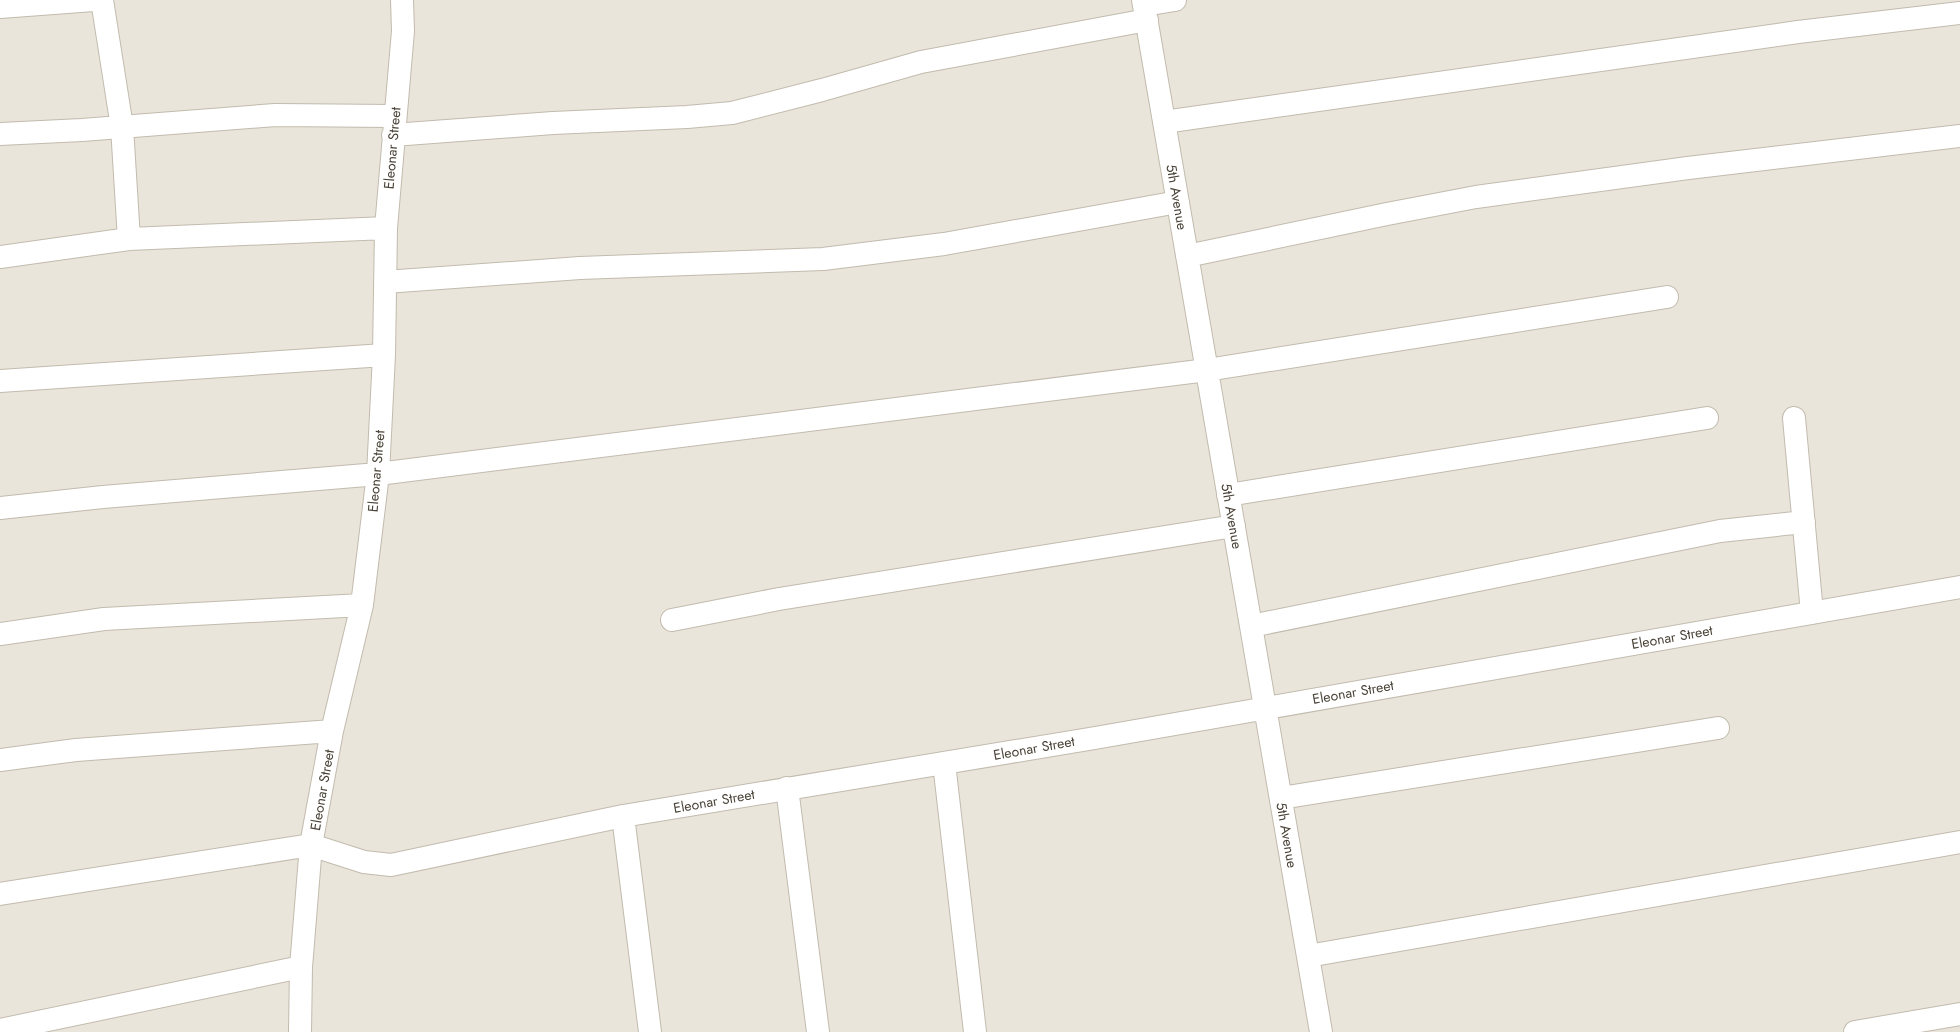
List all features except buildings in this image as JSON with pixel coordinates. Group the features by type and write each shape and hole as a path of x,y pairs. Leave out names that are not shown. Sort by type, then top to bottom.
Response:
{"street":[{"path":"0,6 94,0"},
{"path":"102,0 122,127 129,239"},
{"name":"Eleonar Street","path":"402,0 403,30 386,228 384,355 378,474 362,605 332,731 312,845 364,862 391,865 623,816 944,763 1960,587"},
{"path":"0,134 122,127 275,115 394,125 553,123 687,117 732,113 822,90 920,62 1175,0"},
{"name":"5th Avenue","path":"1145,8 1321,1032"},
{"path":"1164,122 1798,32 1960,13"},
{"path":"1187,256 1476,197 1688,168 1960,136"},
{"path":"385,282 580,268 823,259 944,244 1178,202"},
{"path":"0,257 129,239 386,228"},
{"path":"0,508 103,497 378,474 1207,370 1667,298"},
{"path":"0,381 384,355"},
{"path":"1228,495 1707,418"},
{"path":"1794,418 1812,612"},
{"path":"1251,626 1712,532 1804,522"},
{"path":"672,620 779,600 1234,526"},
{"path":"0,634 104,618 362,605"},
{"path":"1281,798 1718,728"},
{"path":"0,760 76,750 332,731"},
{"path":"944,763 975,1032"},
{"path":"786,788 818,1032"},
{"path":"623,816 650,1032"},
{"path":"1308,956 1960,842"},
{"path":"0,894 312,845 301,967 300,1032"},
{"path":"0,1030 301,967"},
{"path":"1855,1032 1960,1014"}],"shaded area":[{"path":"0,0 1960,0 1960,1032 0,1032"}]}
